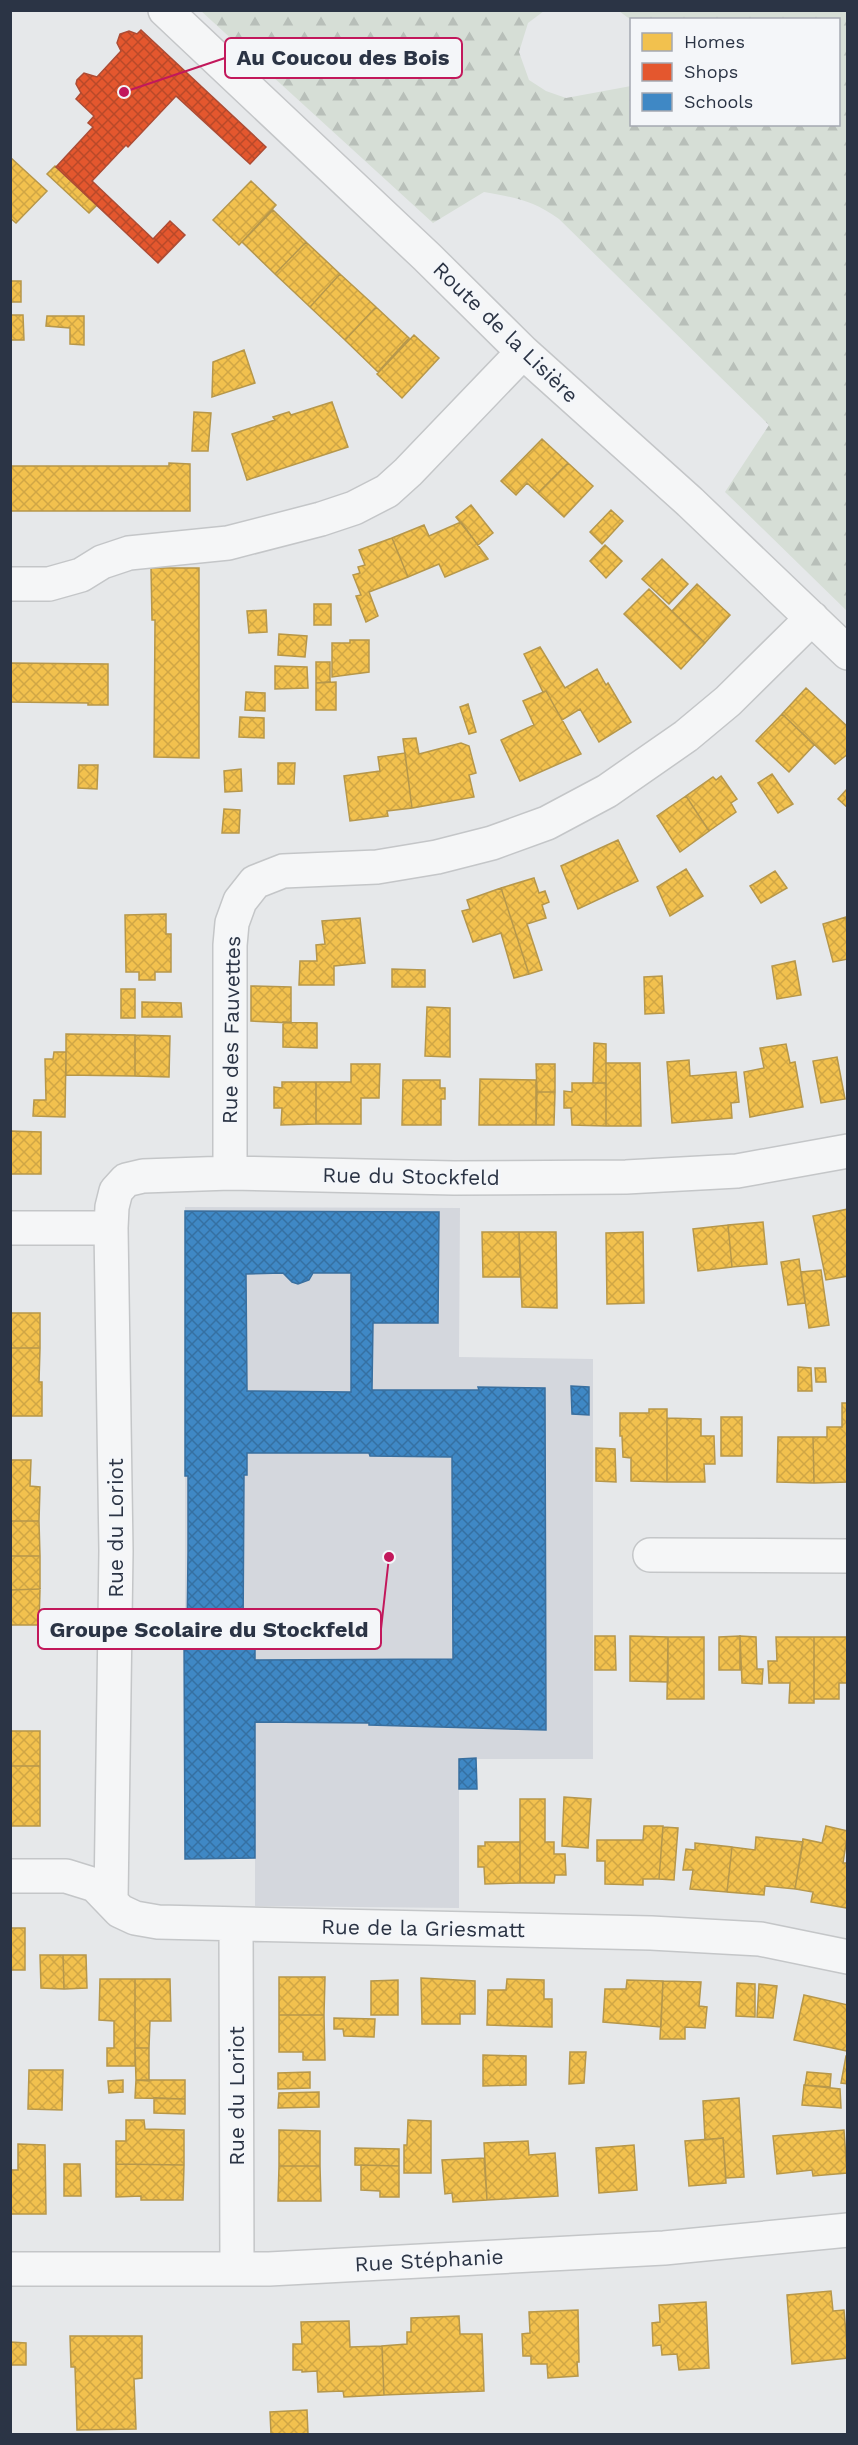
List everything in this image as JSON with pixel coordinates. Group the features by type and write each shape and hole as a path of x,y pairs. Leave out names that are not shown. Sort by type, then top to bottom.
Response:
{"street":[{"name":"Route de la Lisière","path":"165,10 427,257 523,352 685,497 848,653"},
{"path":"10,584 49,584 81,575 102,562 129,553 228,543 260,537 354,508 387,491 408,472 523,352"},
{"name":"Rue des Fauvettes","path":"230,1173 230,945 232,923 240,901 255,882 283,871 377,867 437,857 492,843 547,823 607,791 686,736 728,701 812,618"},
{"name":"Rue du Stockfeld","path":"111,1228 112,1207 116,1191 126,1180 143,1176 230,1173 454,1178 626,1178 737,1170 848,1151"},
{"path":"10,1228 111,1228"},
{"name":"Rue du Loriot","path":"111,1228 117,1551 111,1900"},
{"path":"651,1555 848,1556"},
{"name":"Rue de la Griesmatt","path":"10,1876 66,1876 95,1885 120,1911 135,1918 158,1922 651,1933 759,1940 848,1957"},
{"name":"Rue du Loriot","path":"236,1924 237,2269"},
{"name":"Rue Stéphanie","path":"10,2269 237,2269 664,2248 848,2230"}],"shaded area":[{"path":"185,1207 460,1208 459,1357 593,1359 593,1759 459,1759 459,1908 255,1906 255,1858 185,1859"}],"green space":[{"path":"201,11 544,11 528,23 519,52 529,80 546,91 566,98 630,86 630,126 840,126 840,18 630,19 619,11 847,11 847,611 725,492 769,425 559,219 523,201 484,192 433,223"}],"building: Homes":[{"path":"10,157 47,191 16,223 10,218"},
{"path":"55,166 97,205 89,213 47,174"},
{"path":"251,181 276,205 239,245 213,220"},
{"path":"273,210 306,242 275,274 242,242"},
{"path":"306,242 340,274 310,307 275,274"},
{"path":"340,274 376,307 345,340 310,307"},
{"path":"10,281 21,281 21,302 10,302"},
{"path":"376,307 409,338 378,372 345,340"},
{"path":"10,315 23,315 24,340 10,340"},
{"path":"47,316 84,316 84,345 70,344 70,328 46,326"},
{"path":"414,335 439,358 402,398 377,374"},
{"path":"244,350 255,383 212,397 213,362"},
{"path":"332,402 348,447 247,480 232,434 275,420 273,417 289,412 291,415"},
{"path":"194,412 211,413 208,451 192,451"},
{"path":"542,439 568,463 538,493 527,483 516,495 501,481"},
{"path":"169,463 190,464 190,511 10,511 10,466 169,466"},
{"path":"568,463 593,486 564,517 538,493"},
{"path":"471,505 493,533 478,545 456,517"},
{"path":"611,510 623,521 602,544 590,532"},
{"path":"461,522 488,559 445,577 439,564 408,577 392,538 424,525 429,536"},
{"path":"392,538 408,577 369,592 378,616 366,622 356,596 361,595 353,575 360,573 358,567 365,565 359,550"},
{"path":"605,545 622,561 606,578 590,561"},
{"path":"662,559 688,584 669,604 642,579"},
{"path":"151,568 199,568 199,758 154,757 155,620 152,620"},
{"path":"697,584 730,615 705,643 672,611"},
{"path":"649,589 705,643 681,669 624,614"},
{"path":"314,604 331,604 331,625 314,625"},
{"path":"266,610 267,632 249,633 247,611"},
{"path":"279,634 307,636 305,657 278,655"},
{"path":"350,640 369,640 369,672 332,677 332,643 350,643"},
{"path":"540,647 565,688 597,669 631,722 599,742 580,709 562,720 546,691 543,692 524,654"},
{"path":"316,662 330,662 330,682 316,683"},
{"path":"10,663 108,664 108,705 10,702"},
{"path":"275,666 307,667 308,688 275,689"},
{"path":"336,682 336,710 316,710 316,683"},
{"path":"806,688 848,727 848,754 835,764 782,714"},
{"path":"546,691 581,754 520,781 501,740 534,725 523,701"},
{"path":"246,692 265,693 265,711 245,710"},
{"path":"468,704 476,732 469,734 460,707"},
{"path":"782,714 814,745 789,772 756,741"},
{"path":"240,717 264,718 264,738 239,737"},
{"path":"416,738 419,754 461,743 469,746 476,773 469,775 474,797 412,808 403,739"},
{"path":"405,753 412,808 387,811 388,816 350,821 344,776 380,771 378,757"},
{"path":"278,763 295,763 294,784 278,784"},
{"path":"79,765 98,765 97,789 78,788"},
{"path":"241,769 242,791 225,792 224,771"},
{"path":"772,774 793,804 778,813 758,783"},
{"path":"721,776 737,799 731,803 736,812 709,831 686,796 713,777 716,780"},
{"path":"848,788 848,808 838,799"},
{"path":"686,796 709,831 680,852 657,816"},
{"path":"224,809 240,810 239,833 222,833"},
{"path":"618,840 638,881 578,909 561,866"},
{"path":"686,869 703,896 670,916 657,887"},
{"path":"775,871 787,888 761,903 750,886"},
{"path":"534,878 539,893 545,891 549,902 542,905 546,918 527,924 542,970 529,974 501,888"},
{"path":"501,888 529,974 514,978 501,933 473,942 462,911 470,909 467,900"},
{"path":"166,914 166,934 171,934 171,972 155,972 155,980 139,980 139,972 126,972 125,915"},
{"path":"846,917 848,959 833,962 823,924"},
{"path":"360,918 365,963 334,966 334,985 299,985 300,961 317,961 316,945 325,944 322,921"},
{"path":"795,961 801,995 777,999 772,966"},
{"path":"392,969 425,970 425,987 392,987"},
{"path":"662,976 664,1013 645,1014 644,977"},
{"path":"251,986 291,987 291,1023 251,1021"},
{"path":"121,989 135,989 135,1018 121,1018"},
{"path":"142,1002 181,1003 182,1017 142,1017"},
{"path":"427,1007 450,1008 450,1057 425,1056"},
{"path":"283,1022 317,1023 317,1048 283,1047"},
{"path":"66,1034 135,1035 135,1076 66,1075"},
{"path":"135,1035 170,1036 169,1077 135,1076"},
{"path":"594,1043 606,1044 606,1083 593,1083"},
{"path":"786,1044 790,1063 795,1062 803,1107 750,1117 744,1072 764,1068 760,1048"},
{"path":"54,1052 66,1052 65,1117 33,1116 34,1100 46,1100 45,1059 53,1059"},
{"path":"837,1057 845,1099 821,1103 813,1061"},
{"path":"689,1060 690,1076 736,1072 739,1102 731,1103 732,1118 672,1123 667,1062"},
{"path":"606,1063 640,1063 641,1126 606,1126"},
{"path":"351,1064 380,1064 379,1098 361,1098 361,1124 316,1124 316,1082 351,1082"},
{"path":"536,1064 555,1064 555,1092 537,1092"},
{"path":"480,1079 536,1080 536,1125 479,1125"},
{"path":"403,1080 440,1080 440,1088 445,1088 445,1099 441,1099 441,1125 402,1125"},
{"path":"282,1082 316,1082 316,1124 281,1125 282,1108 274,1108 274,1087 282,1088"},
{"path":"572,1083 606,1083 606,1126 572,1125 571,1108 564,1108 564,1091 572,1092"},
{"path":"537,1092 555,1092 554,1125 536,1125"},
{"path":"10,1131 41,1132 41,1174 10,1174"},
{"path":"848,1209 848,1276 826,1280 813,1216"},
{"path":"763,1222 767,1264 732,1267 728,1225"},
{"path":"728,1225 732,1267 698,1271 693,1229"},
{"path":"482,1232 519,1232 520,1277 483,1277"},
{"path":"519,1232 556,1232 557,1308 522,1307"},
{"path":"643,1232 644,1303 607,1304 606,1233"},
{"path":"799,1259 805,1303 788,1305 781,1262"},
{"path":"821,1270 829,1325 809,1328 801,1272"},
{"path":"10,1313 40,1313 40,1348 10,1348"},
{"path":"10,1348 40,1348 39,1382 42,1382 42,1416 10,1416"},
{"path":"798,1367 811,1368 812,1391 798,1391"},
{"path":"815,1368 825,1368 826,1382 816,1382"},
{"path":"842,1403 848,1403 848,1482 814,1483 813,1437 827,1437 827,1427 842,1427"},
{"path":"649,1409 667,1409 667,1482 631,1481 631,1458 623,1457 620,1413 649,1413"},
{"path":"721,1417 742,1417 742,1456 721,1456"},
{"path":"667,1418 701,1419 701,1436 714,1436 715,1464 704,1464 705,1482 667,1482"},
{"path":"778,1437 813,1437 814,1483 777,1482"},
{"path":"596,1448 615,1449 616,1482 596,1481"},
{"path":"10,1460 31,1460 30,1486 40,1487 39,1521 10,1521"},
{"path":"10,1521 39,1521 40,1556 10,1556"},
{"path":"10,1556 40,1556 40,1589 10,1590"},
{"path":"40,1589 39,1625 10,1625 10,1590"},
{"path":"595,1636 615,1636 616,1670 595,1670"},
{"path":"630,1636 668,1637 668,1682 630,1681"},
{"path":"740,1636 756,1637 757,1669 763,1669 762,1684 742,1683"},
{"path":"740,1636 740,1670 719,1670 719,1637"},
{"path":"668,1637 704,1637 704,1699 667,1699"},
{"path":"776,1637 814,1637 814,1703 789,1703 790,1683 769,1683 768,1661 777,1661"},
{"path":"814,1637 848,1637 848,1683 839,1683 839,1699 814,1699"},
{"path":"10,1731 40,1731 40,1766 10,1766"},
{"path":"10,1766 40,1766 40,1826 10,1826"},
{"path":"564,1797 591,1799 588,1848 562,1846"},
{"path":"520,1799 545,1799 545,1842 554,1842 554,1854 565,1854 566,1875 555,1875 554,1883 520,1883"},
{"path":"644,1826 663,1826 659,1879 643,1879 643,1885 605,1884 605,1861 597,1861 597,1840 643,1840"},
{"path":"826,1826 848,1831 843,1863 848,1863 847,1908 811,1902 813,1892 795,1889 803,1839 822,1843"},
{"path":"663,1827 678,1828 674,1880 659,1879"},
{"path":"756,1837 803,1842 795,1889 765,1886 764,1895 727,1892 732,1847 755,1850"},
{"path":"485,1842 520,1842 520,1883 485,1884 484,1867 478,1867 478,1846 485,1846"},
{"path":"695,1843 732,1847 727,1892 690,1889 693,1870 683,1870 686,1849 695,1850"},
{"path":"10,1928 25,1928 25,1970 10,1970"},
{"path":"40,1955 63,1955 64,1989 41,1988"},
{"path":"63,1955 86,1955 87,1988 64,1989"},
{"path":"279,1977 325,1977 324,2015 279,2015"},
{"path":"421,1978 475,1981 475,2014 460,2014 460,2024 422,2024"},
{"path":"100,1979 135,1979 135,2066 107,2066 107,2048 114,2048 114,2021 99,2020"},
{"path":"135,1979 170,1979 171,2021 150,2021 149,2048 135,2048"},
{"path":"507,1979 544,1980 544,1999 552,1999 552,2027 487,2025 488,1990 506,1990"},
{"path":"398,1980 398,2015 371,2015 371,1981"},
{"path":"627,1980 663,1981 661,2027 603,2022 605,1989 626,1989"},
{"path":"663,1981 701,1982 699,2006 707,2007 705,2028 685,2027 685,2039 660,2039"},
{"path":"737,1983 755,1984 755,2017 736,2016"},
{"path":"759,1984 777,1986 773,2018 757,2017"},
{"path":"804,1995 848,2005 847,2051 794,2040"},
{"path":"279,2015 324,2015 325,2060 303,2060 303,2052 279,2052"},
{"path":"334,2018 375,2019 374,2037 344,2036 343,2029 334,2029"},
{"path":"135,2048 149,2048 149,2081 136,2080"},
{"path":"570,2052 586,2052 584,2083 569,2084"},
{"path":"483,2055 526,2056 526,2085 483,2086"},
{"path":"846,2056 848,2056 848,2084 841,2083"},
{"path":"29,2070 63,2070 62,2110 28,2109"},
{"path":"310,2072 310,2088 278,2089 278,2073"},
{"path":"807,2072 831,2074 830,2087 805,2085"},
{"path":"123,2080 123,2092 109,2093 108,2081"},
{"path":"136,2080 185,2080 185,2099 135,2098"},
{"path":"804,2085 840,2089 841,2108 802,2105"},
{"path":"319,2092 319,2107 278,2108 279,2093"},
{"path":"154,2098 185,2099 185,2114 154,2113"},
{"path":"739,2098 744,2177 726,2178 723,2138 705,2140 703,2101"},
{"path":"126,2120 144,2120 145,2129 184,2130 184,2165 116,2164 116,2141 126,2141"},
{"path":"408,2120 431,2121 431,2173 404,2173 404,2145 407,2145"},
{"path":"279,2130 320,2131 320,2166 279,2166"},
{"path":"844,2130 847,2173 813,2176 812,2170 777,2174 773,2136"},
{"path":"723,2138 726,2183 689,2186 685,2141"},
{"path":"528,2141 529,2155 555,2153 558,2196 487,2200 484,2143"},
{"path":"18,2144 45,2145 46,2214 10,2214 10,2170 18,2170"},
{"path":"634,2145 637,2190 599,2193 596,2148"},
{"path":"355,2148 399,2149 399,2166 355,2165"},
{"path":"484,2158 487,2200 453,2202 452,2193 445,2194 442,2160"},
{"path":"64,2164 80,2164 81,2196 64,2196"},
{"path":"116,2164 184,2165 183,2200 141,2200 141,2196 116,2197"},
{"path":"361,2165 399,2166 399,2197 380,2197 380,2191 361,2190"},
{"path":"279,2166 320,2166 321,2201 278,2201"},
{"path":"831,2291 833,2311 844,2310 848,2358 792,2364 787,2295"},
{"path":"706,2302 709,2368 679,2370 677,2354 662,2355 661,2345 653,2346 652,2323 660,2322 659,2305"},
{"path":"578,2310 578,2376 548,2378 547,2364 531,2364 531,2356 523,2356 522,2334 530,2333 529,2312"},
{"path":"459,2316 460,2334 482,2334 484,2391 384,2395 382,2346 407,2344 407,2332 411,2332 411,2318"},
{"path":"349,2321 350,2347 382,2346 384,2395 344,2397 343,2391 318,2392 317,2371 293,2370 293,2344 302,2344 301,2322"},
{"path":"70,2336 142,2336 142,2378 134,2379 136,2429 77,2430 75,2367 71,2367"},
{"path":"10,2342 26,2343 26,2365 11,2365 10,2389"},
{"path":"307,2410 308,2434 271,2434 270,2412"}],"building: Shops":[{"path":"141,30 266,147 250,164 176,96 92,181 153,239 170,221 185,235 158,263 56,167 93,127 88,123 94,116 76,99 81,93 76,84 77,80 84,73 97,77 121,51 117,43 120,34 129,31 137,34"}],"building: Schools":[{"path":"185,1211 439,1212 438,1323 373,1323 372,1390 545,1388 546,1730 369,1725 369,1723 255,1722 255,1858 185,1859 184,1637 187,1637 188,1476 185,1476","holes":["283,1273 292,1282 298,1284 309,1280 313,1273 351,1273 351,1392 247,1391 246,1274","247,1453 369,1453 370,1456 452,1457 453,1659 255,1660 255,1638 243,1638 244,1475 247,1475"]},
{"path":"571,1386 589,1387 589,1415 572,1414"},
{"path":"476,1758 477,1789 459,1789 459,1759"}],"place":[{"name":"Au Coucou des Bois","path":"124,92"},
{"name":"Groupe Scolaire du Stockfeld","path":"389,1557"}]}
